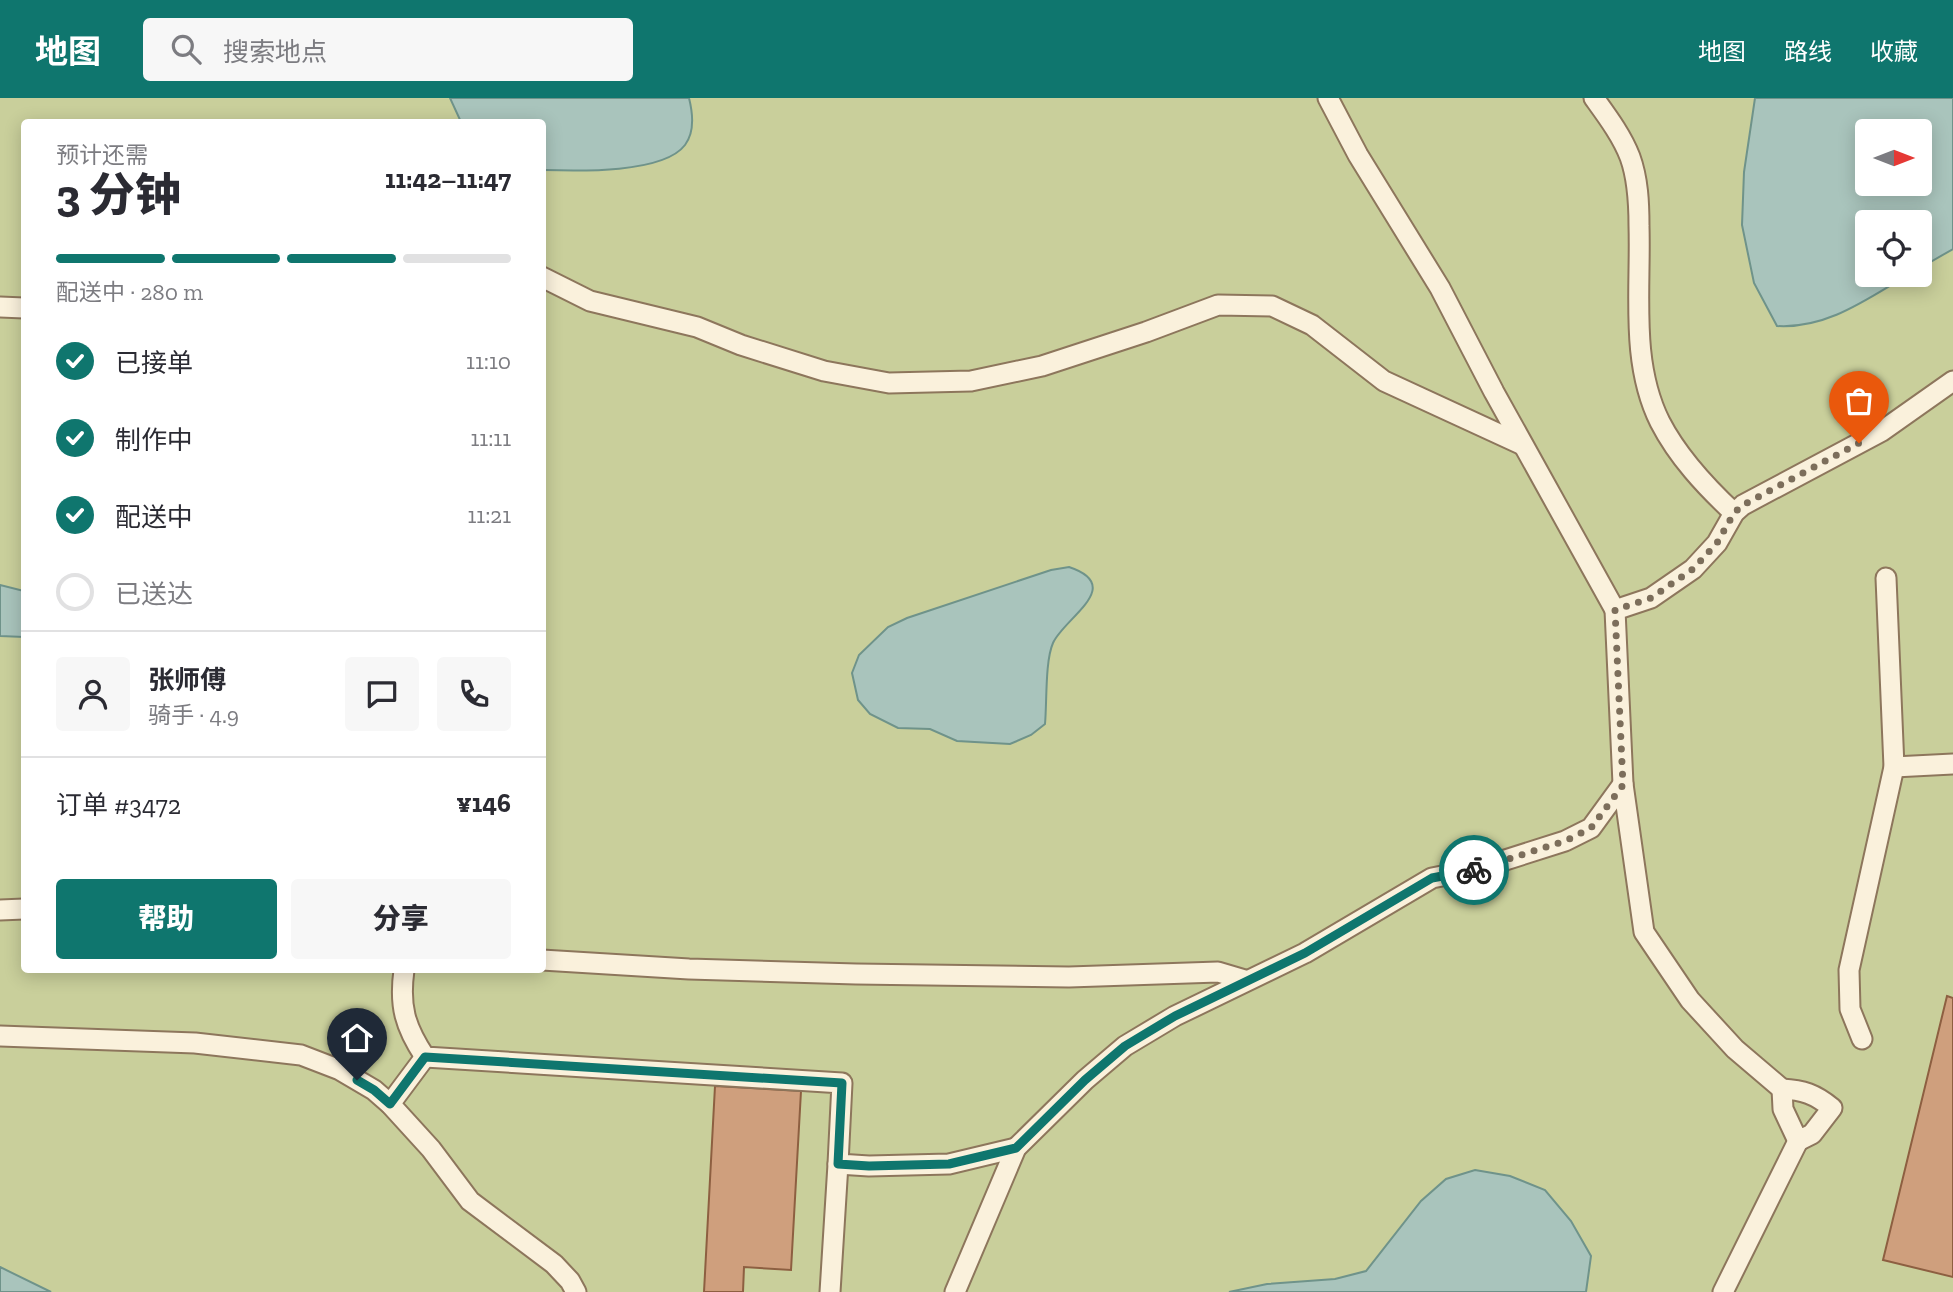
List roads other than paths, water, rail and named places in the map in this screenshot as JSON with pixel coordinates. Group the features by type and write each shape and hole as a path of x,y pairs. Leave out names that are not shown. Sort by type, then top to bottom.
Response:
{"lane":[{"path":"1328,98 1358,155 1440,288 1494,392 1615,610 1623,785 1644,932 1690,1000 1735,1049 1782,1089 1816,1094 1832,1108 1812,1134 1798,1141 1723,1292"},
{"path":"1594,98 1630,157 1638,195 1637,309 1644,370 1659,420 1680,456 1734,513"},
{"path":"546,279 590,302 697,327 741,345 824,371 889,383 971,381 1042,366 1218,305 1272,306 1312,325 1384,381 1523,445"},
{"path":"0,307 21,308"},
{"path":"1615,610 1651,598 1693,569 1717,543 1734,513 1743,505 1882,431 1953,381"},
{"path":"1476,425 1494,392"},
{"path":"1862,1040 1850,1009 1849,970 1894,767 1886,578"},
{"path":"1894,767 1953,764"},
{"path":"955,1292 1016,1148 1085,1080 1125,1046 1175,1016 1305,953 1432,878 1477,869 1565,841 1591,828 1623,785"},
{"path":"0,910 21,909"},
{"path":"546,960 689,969 856,974 1069,977 1218,972 1245,980"},
{"path":"404,973 403,1016 425,1057"},
{"path":"0,1036 195,1042 301,1055 340,1070 374,1090 390,1104 431,1149 470,1200 554,1264 576,1292"},
{"path":"390,1104 425,1057"},
{"path":"425,1057 842,1083 830,1292"},
{"path":"1782,1089 1783,1109 1798,1141"},
{"path":"838,1164 949,1164 1016,1148"}],"water":[{"path":"450,98 689,98 692,129 685,145 674,154 658,161 618,169 546,170 546,119 460,119"},
{"path":"1755,98 1953,98 1953,249 1932,261 1932,210 1855,210 1855,287 1888,287 1830,318 1795,326 1777,326 1754,283 1742,225 1744,172"},
{"path":"1069,567 1085,575 1092,583 1092,593 1053,643 1047,671 1045,724 1031,735 1010,744 957,741 930,729 898,728 870,714 858,700 852,673 859,655 888,627 907,618 1051,570"},
{"path":"0,585 21,590 21,637 0,636"},
{"path":"1475,1170 1510,1176 1545,1190 1571,1221 1591,1256 1586,1292 1229,1292 1267,1284 1335,1279 1366,1271 1421,1201 1446,1179"},
{"path":"0,1267 51,1292 0,1292"}]}
